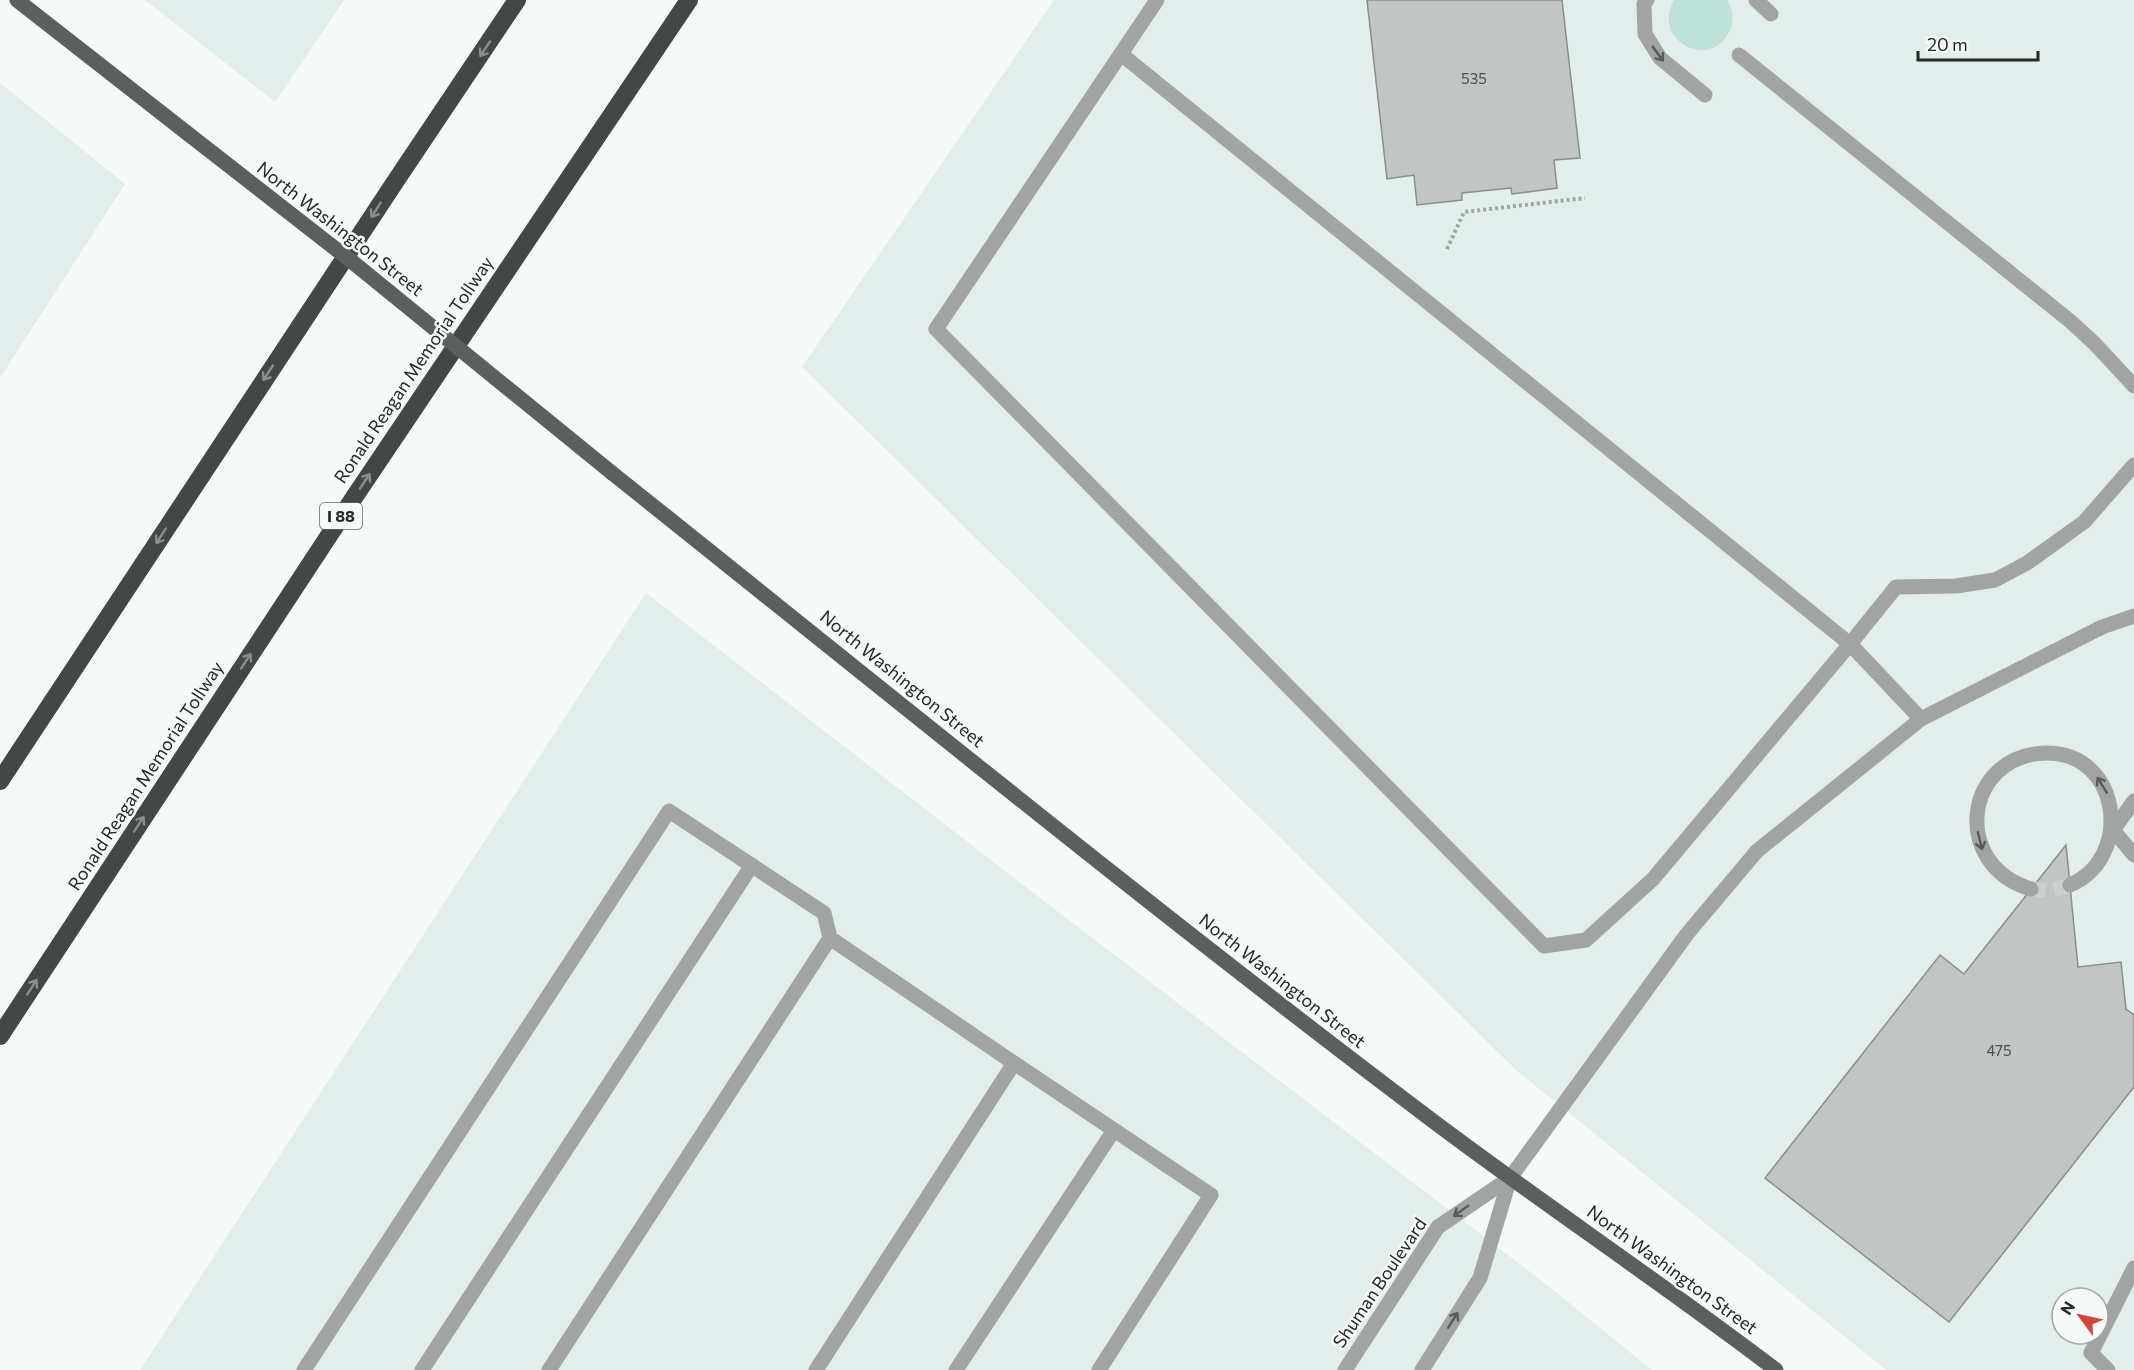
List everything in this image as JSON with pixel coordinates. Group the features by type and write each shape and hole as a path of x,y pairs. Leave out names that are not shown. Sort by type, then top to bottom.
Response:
{"highway":[{"path":"0,781 394,182 517,0"},
{"name":"Ronald Reagan Memorial Tollway","path":"0,1036 355,496 689,0"}],"main road":[{"name":"North Washington Street","path":"17,0 355,264 1129,887 1430,1119 1706,1316 1776,1370"}],"street":[{"path":"1157,0 936,329 1544,946 1586,940 1653,879 1896,587 1956,586 1995,580 2027,563 2085,522 2134,465"},
{"path":"1647,0 1644,4 1645,34 1659,58 1705,95"},
{"path":"1756,0 1771,14"},
{"path":"1121,54 1850,644 1921,719"},
{"path":"1739,55 2070,321 2134,386"},
{"path":"1422,1370 1480,1278 1510,1178 1687,934 1757,851 1921,719 2102,627 2134,616"},
{"path":"2031,889 2018,885 1992,866 1978,838 1978,806 1993,778 2018,759 2033,754 2049,753 2080,762 2103,784 2114,814 2110,845 2102,859 2092,872 2070,885"},
{"path":"2113,830 2134,801"},
{"path":"304,1370 669,811 824,913 830,938 1211,1195 1100,1370"},
{"path":"2113,830 2134,855"},
{"path":"422,1370 752,865"},
{"path":"549,1370 830,938"},
{"path":"816,1370 1014,1063"},
{"path":"956,1370 1114,1130"},
{"name":"Shuman Boulevard","path":"1346,1370 1438,1227 1510,1178"},
{"path":"2108,1370 2091,1353 2134,1268"}],"path":[{"path":"1447,249 1464,212 1585,198"}],"shaded area":[{"path":"145,0 344,0 275,102"},
{"path":"1054,0 2134,0 2134,1370 1886,1370 1516,1070 802,367"},
{"path":"0,83 125,184 0,378"},
{"path":"646,593 1040,898 1542,1281 1652,1370 140,1370"}],"green space":[{"path":"1674,0 1727,0 1731,8 1732,24 1720,44 1709,49 1697,50 1685,46 1676,38 1670,27 1669,14"}],"building":[{"path":"1367,0 1562,0 1580,158 1554,160 1557,188 1512,194 1511,188 1462,193 1462,200 1417,205 1414,175 1387,179"},
{"path":"2066,845 2078,967 2121,962 2126,1009 2134,1015 2134,1087 1949,1322 1765,1178 1940,955 1964,974"}],"tunnel":[{"path":"2031,889 2049,891 2070,885"}]}
